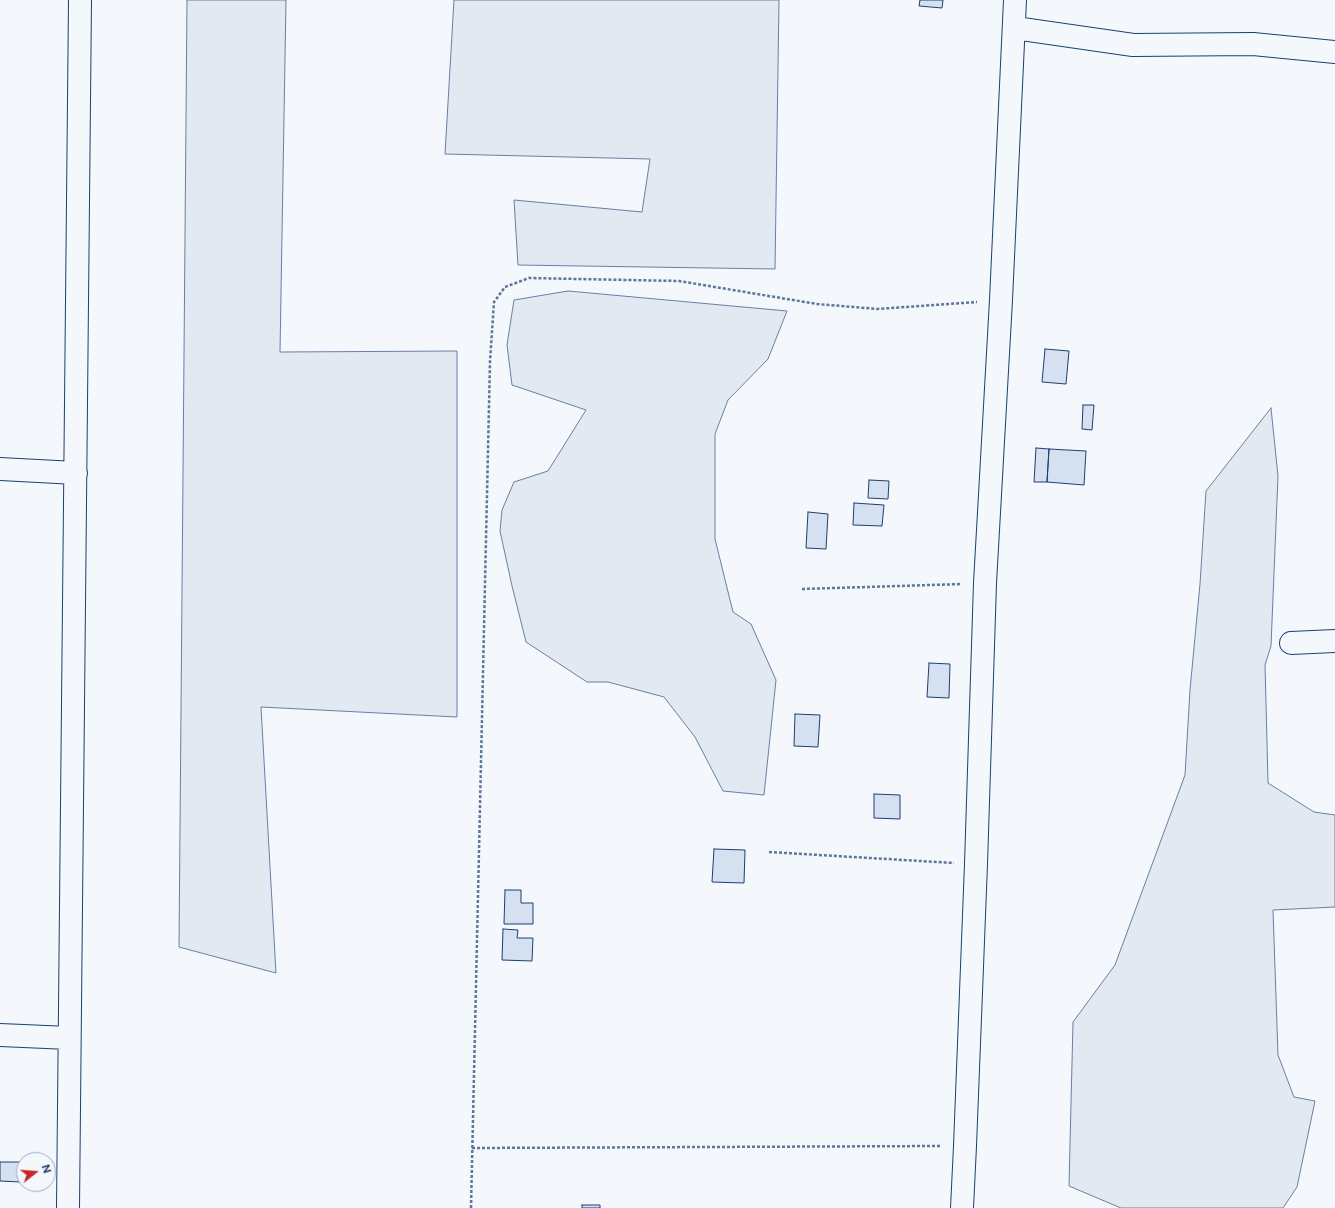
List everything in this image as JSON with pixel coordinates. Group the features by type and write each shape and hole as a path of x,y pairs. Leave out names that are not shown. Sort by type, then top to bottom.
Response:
{"street":[{"path":"68,1208 80,0"},
{"path":"962,1208 976,864 985,583 1016,0"},
{"path":"1015,28 1133,45 1253,44 1335,52"},
{"path":"0,469 76,473"},
{"path":"1291,643 1335,641"},
{"path":"0,1035 69,1038"}],"path":[{"path":"471,1208 490,361 494,302 505,287 529,278 679,281 817,304 877,309 1001,300"},
{"path":"802,589 985,583"},
{"path":"769,852 976,864"},
{"path":"472,1148 965,1146"}],"shaded area":[{"path":"187,0 286,0 280,352 457,351 457,717 261,707 276,973 179,947"},
{"path":"454,0 779,0 775,269 518,265 514,200 642,212 650,159 445,154"},
{"path":"568,291 787,311 768,359 728,400 715,434 715,539 733,612 751,624 776,680 764,795 723,791 695,737 664,697 608,682 587,682 526,642 500,531 502,510 514,482 548,471 586,410 512,385 507,345 514,300"},
{"path":"1271,408 1278,476 1271,646 1265,665 1268,783 1314,812 1335,815 1335,907 1273,910 1278,1055 1294,1097 1315,1101 1297,1187 1283,1208 1121,1208 1069,1186 1073,1022 1115,965 1185,775 1190,690 1200,584 1206,491"}],"building":[{"path":"920,0 943,0 942,8 919,6"},
{"path":"1045,349 1069,351 1066,384 1042,382"},
{"path":"1083,405 1094,405 1092,430 1082,429"},
{"path":"1036,448 1049,449 1047,482 1034,482"},
{"path":"1049,449 1086,451 1084,485 1047,482"},
{"path":"869,480 889,481 888,499 868,498"},
{"path":"854,503 884,505 882,526 853,525"},
{"path":"808,512 828,514 826,549 806,548"},
{"path":"929,663 950,664 949,698 927,697"},
{"path":"795,714 820,715 818,747 794,746"},
{"path":"874,794 900,795 900,819 874,818"},
{"path":"714,849 745,850 744,883 712,882"},
{"path":"505,890 521,890 521,903 533,903 533,924 504,924"},
{"path":"503,929 518,930 517,938 533,938 532,961 502,960"},
{"path":"0,1162 16,1162 16,1182 0,1181"},
{"path":"582,1205 600,1205 600,1208 582,1208"}]}
